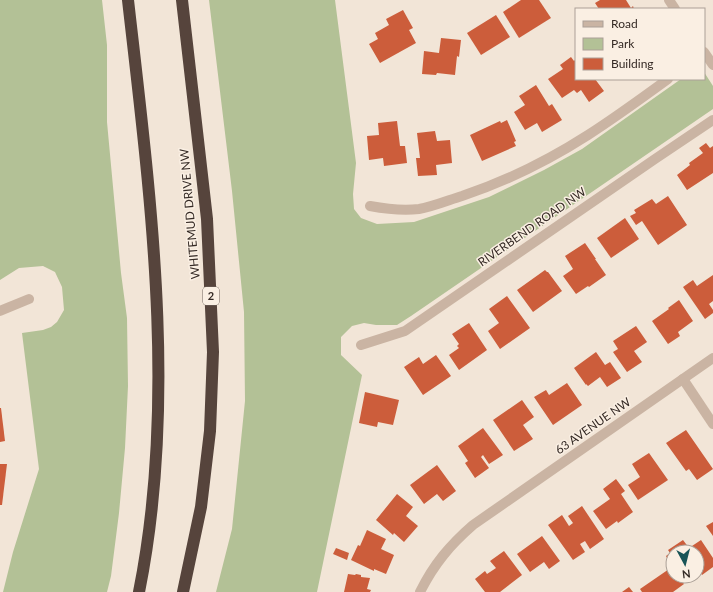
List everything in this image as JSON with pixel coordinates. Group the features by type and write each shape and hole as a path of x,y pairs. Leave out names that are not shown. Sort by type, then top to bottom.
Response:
{"highway":[{"path":"128,0 146,158 154,258 158,348 159,405 157,450 148,535 139,592"},
{"name":"WHITEMUD DRIVE NW","path":"182,0 207,219 213,352 210,432 201,507 183,592"}],"street":[{"path":"705,54 713,65"},
{"path":"370,206 395,210 419,209 448,201 504,180 561,151 588,135 667,80"},
{"name":"RIVERBEND ROAD NW","path":"362,345 405,331 713,120"},
{"path":"0,311 29,299"},
{"name":"63 AVENUE NW","path":"420,592 436,564 447,549 473,525 713,358"},
{"path":"683,379 713,424"}],"green space":[{"path":"0,0 102,0 107,45 107,122 121,273 127,318 128,386 125,448 119,513 111,576 107,592 3,592 13,552 39,469 22,333 43,330 51,327 57,322 64,310 62,287 55,272 43,266 19,268 0,280"},
{"path":"209,0 335,0 356,163 353,194 354,209 361,218 377,224 414,222 489,197 544,170 582,149 680,80 705,80 705,74 713,86 713,109 411,316 397,325 376,325 364,323 352,326 341,337 341,355 362,375 317,592 216,592 232,529 245,401 244,312 232,191"}],"building":[{"path":"521,0 539,0 551,18 519,38 503,12"},
{"path":"600,0 626,0 631,8 598,8 595,3"},
{"path":"403,10 413,28 409,30 416,43 380,63 369,44 378,39 375,33 389,25 386,19"},
{"path":"496,15 510,37 481,55 467,33"},
{"path":"441,38 461,40 459,57 457,56 455,75 437,73 436,75 422,74 424,51 439,53"},
{"path":"571,57 574,61 575,60 575,80 596,80 604,91 589,102 581,90 577,93 574,90 562,98 548,79 563,69 560,65"},
{"path":"536,85 549,106 552,104 562,120 542,132 537,123 525,130 514,112 525,105 519,96"},
{"path":"507,120 516,141 514,142 516,146 482,161 470,135 500,121 501,123"},
{"path":"397,121 400,146 405,146 407,163 384,166 383,158 369,160 367,136 379,135 378,123"},
{"path":"435,131 437,141 450,140 452,163 436,165 437,175 418,176 416,158 420,158 417,133"},
{"path":"706,143 710,148 713,146 713,173 687,190 677,175 690,165 689,163 703,153 699,148"},
{"path":"668,196 687,225 658,245 642,221 636,225 630,216 636,213 634,210 652,199 656,204"},
{"path":"625,218 639,239 611,258 597,238"},
{"path":"585,243 606,275 576,294 563,276 573,269 565,256"},
{"path":"545,270 562,291 533,312 517,290"},
{"path":"713,275 713,301 709,304 713,310 713,313 705,319 683,287 693,280 697,286"},
{"path":"507,296 530,328 500,349 488,331 499,323 489,309"},
{"path":"679,300 693,321 678,332 680,336 668,344 652,321"},
{"path":"469,323 487,350 459,370 449,355 459,348 457,346 459,344 452,334"},
{"path":"636,326 647,342 634,351 642,362 627,372 613,352 618,349 613,341"},
{"path":"596,352 605,365 610,362 621,378 607,387 600,377 588,386 586,385 574,368"},
{"path":"436,355 451,376 423,395 404,367 419,357 423,364"},
{"path":"567,383 582,405 553,425 534,397 546,390 549,395"},
{"path":"365,392 399,400 393,425 378,422 377,427 359,423"},
{"path":"522,400 534,417 523,425 533,439 514,451 493,420"},
{"path":"0,408 5,441 0,442"},
{"path":"483,428 503,455 489,464 483,455 481,457 489,468 475,478 465,463 468,461 458,446"},
{"path":"686,430 713,469 697,480 689,469 686,471 666,443"},
{"path":"649,453 668,480 638,500 628,485 640,477 632,464"},
{"path":"0,464 7,464 2,505 0,505"},
{"path":"437,465 456,491 443,501 437,494 424,504 410,485"},
{"path":"616,479 625,491 621,494 633,512 618,523 617,521 606,529 593,511 610,499 603,489"},
{"path":"397,494 413,507 406,516 418,526 404,542 394,533 393,535 376,520"},
{"path":"582,506 604,539 590,549 585,541 580,544 585,552 573,560 548,525 562,515 569,526 573,523 568,516"},
{"path":"713,522 713,536 706,526"},
{"path":"367,530 386,539 381,549 394,555 386,574 374,569 374,571 351,560 358,545 360,546"},
{"path":"542,536 560,561 549,569 544,562 530,572 517,554"},
{"path":"683,540 686,544 677,544"},
{"path":"701,540 704,544 695,544"},
{"path":"705,546 713,558 713,567 705,573"},
{"path":"336,548 349,553 347,560 333,554"},
{"path":"504,551 522,575 500,592 485,592 475,579 485,571 487,574 496,568 490,561"},
{"path":"665,572 665,584 684,584 673,592 642,592 640,589"},
{"path":"348,574 356,574 361,575 361,577 370,578 367,589 371,590 370,592 344,592"},
{"path":"629,587 633,592 622,592"}]}
